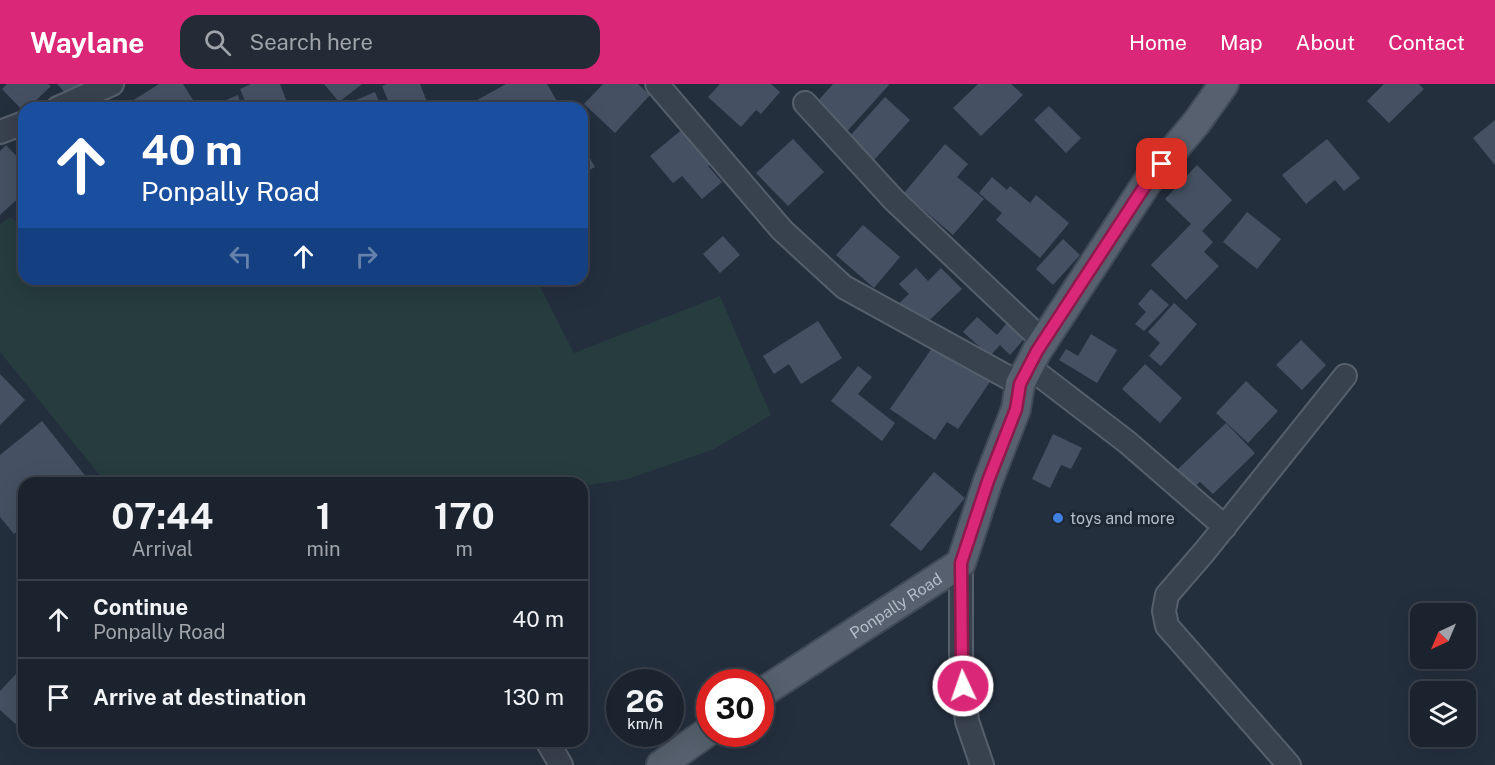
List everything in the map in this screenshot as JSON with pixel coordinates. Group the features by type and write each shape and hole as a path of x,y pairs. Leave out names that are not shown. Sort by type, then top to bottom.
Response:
{"main road":[{"name":"Ponpally Road","path":"774,684 961,563 988,481 1016,409 1024,376 1043,341 1150,178 1197,122 1224,84"},
{"path":"661,765 696,740"}],"street":[{"path":"72,102 112,84"},
{"path":"657,84 782,230 844,287 1024,376 1127,442 1225,527"},
{"path":"805,103 894,200 1043,341"},
{"path":"0,132 18,125"},
{"path":"1289,765 1167,626 1164,611 1167,595 1225,527 1345,375"},
{"path":"961,563 963,679 967,721 982,765"},
{"path":"550,747 561,765"}],"green space":[{"path":"10,217 18,223 18,285 539,285 574,353 720,296 771,415 714,449 628,479 588,485 588,477 101,477 0,352 0,224"}],"building":[{"path":"7,84 48,84 51,86 34,102 18,102 18,106 2,89"},
{"path":"57,84 83,84 69,97"},
{"path":"159,84 183,84 194,102 130,102"},
{"path":"251,84 280,84 287,102 245,102 240,89"},
{"path":"324,84 362,84 339,102"},
{"path":"420,84 427,102 389,102 382,86"},
{"path":"506,84 547,84 558,102 474,102"},
{"path":"603,84 638,84 650,95 615,133 588,108 588,102 586,102"},
{"path":"720,84 771,84 780,92 761,114 756,110 741,127 708,97"},
{"path":"833,84 889,85 840,139 809,111"},
{"path":"978,84 1011,84 1023,95 981,136 953,108"},
{"path":"1384,84 1419,84 1424,89 1389,123 1367,101"},
{"path":"375,92 379,102 351,102"},
{"path":"238,95 240,102 221,102"},
{"path":"885,97 910,120 866,169 849,137"},
{"path":"1049,106 1081,138 1066,153 1034,120"},
{"path":"1495,120 1495,165 1473,138"},
{"path":"690,123 718,157 708,166 722,182 702,199 682,176 673,183 650,156"},
{"path":"793,139 824,172 788,206 756,173"},
{"path":"1327,139 1360,178 1344,191 1335,180 1306,204 1282,175"},
{"path":"945,144 968,164 957,177 984,199 953,235 904,193"},
{"path":"6,145 18,158 18,198 0,215 0,151"},
{"path":"588,155 595,167 588,171"},
{"path":"1197,165 1232,200 1202,231 1213,242 1204,252 1219,266 1186,300 1151,265 1191,224 1165,199"},
{"path":"992,177 1007,190 1010,186 1030,203 1036,195 1069,223 1040,258 996,220 1002,213 979,193"},
{"path":"1247,212 1281,239 1257,269 1223,242"},
{"path":"863,225 900,257 874,288 836,255"},
{"path":"723,236 740,255 720,273 703,254"},
{"path":"1063,239 1080,255 1053,285 1036,269"},
{"path":"916,268 928,281 941,268 962,289 914,335 891,311 909,294 899,284"},
{"path":"1151,289 1169,305 1144,331 1135,324 1146,312 1138,304"},
{"path":"1174,303 1197,324 1161,366 1149,356 1160,343 1148,332"},
{"path":"977,317 997,335 1007,323 1025,338 1010,355 1000,345 990,356 963,332"},
{"path":"818,321 842,358 801,384 789,364 774,374 763,356"},
{"path":"1091,334 1117,350 1097,383 1059,360 1066,349 1078,356"},
{"path":"941,335 996,373 958,429 947,422 935,440 890,409"},
{"path":"1301,340 1326,365 1302,390 1276,365"},
{"path":"1145,364 1182,398 1160,423 1122,389"},
{"path":"858,366 872,377 858,394 895,423 882,441 831,401"},
{"path":"0,374 25,400 0,425"},
{"path":"1246,381 1278,411 1248,443 1216,413"},
{"path":"42,421 86,477 18,477 18,531 14,534 0,517 0,455"},
{"path":"1226,423 1255,453 1213,494 1200,482 1195,486 1178,469"},
{"path":"1053,434 1082,448 1071,469 1061,465 1050,488 1032,479"},
{"path":"934,472 965,498 921,551 890,525"},
{"path":"18,674 18,726 0,710 0,691"}],"place":[{"name":"toys and more","path":"1058,518"}],"route":[{"path":"963,686 961,563 988,481 1016,409 1020,384 1043,341 1150,178 1162,164"}]}
